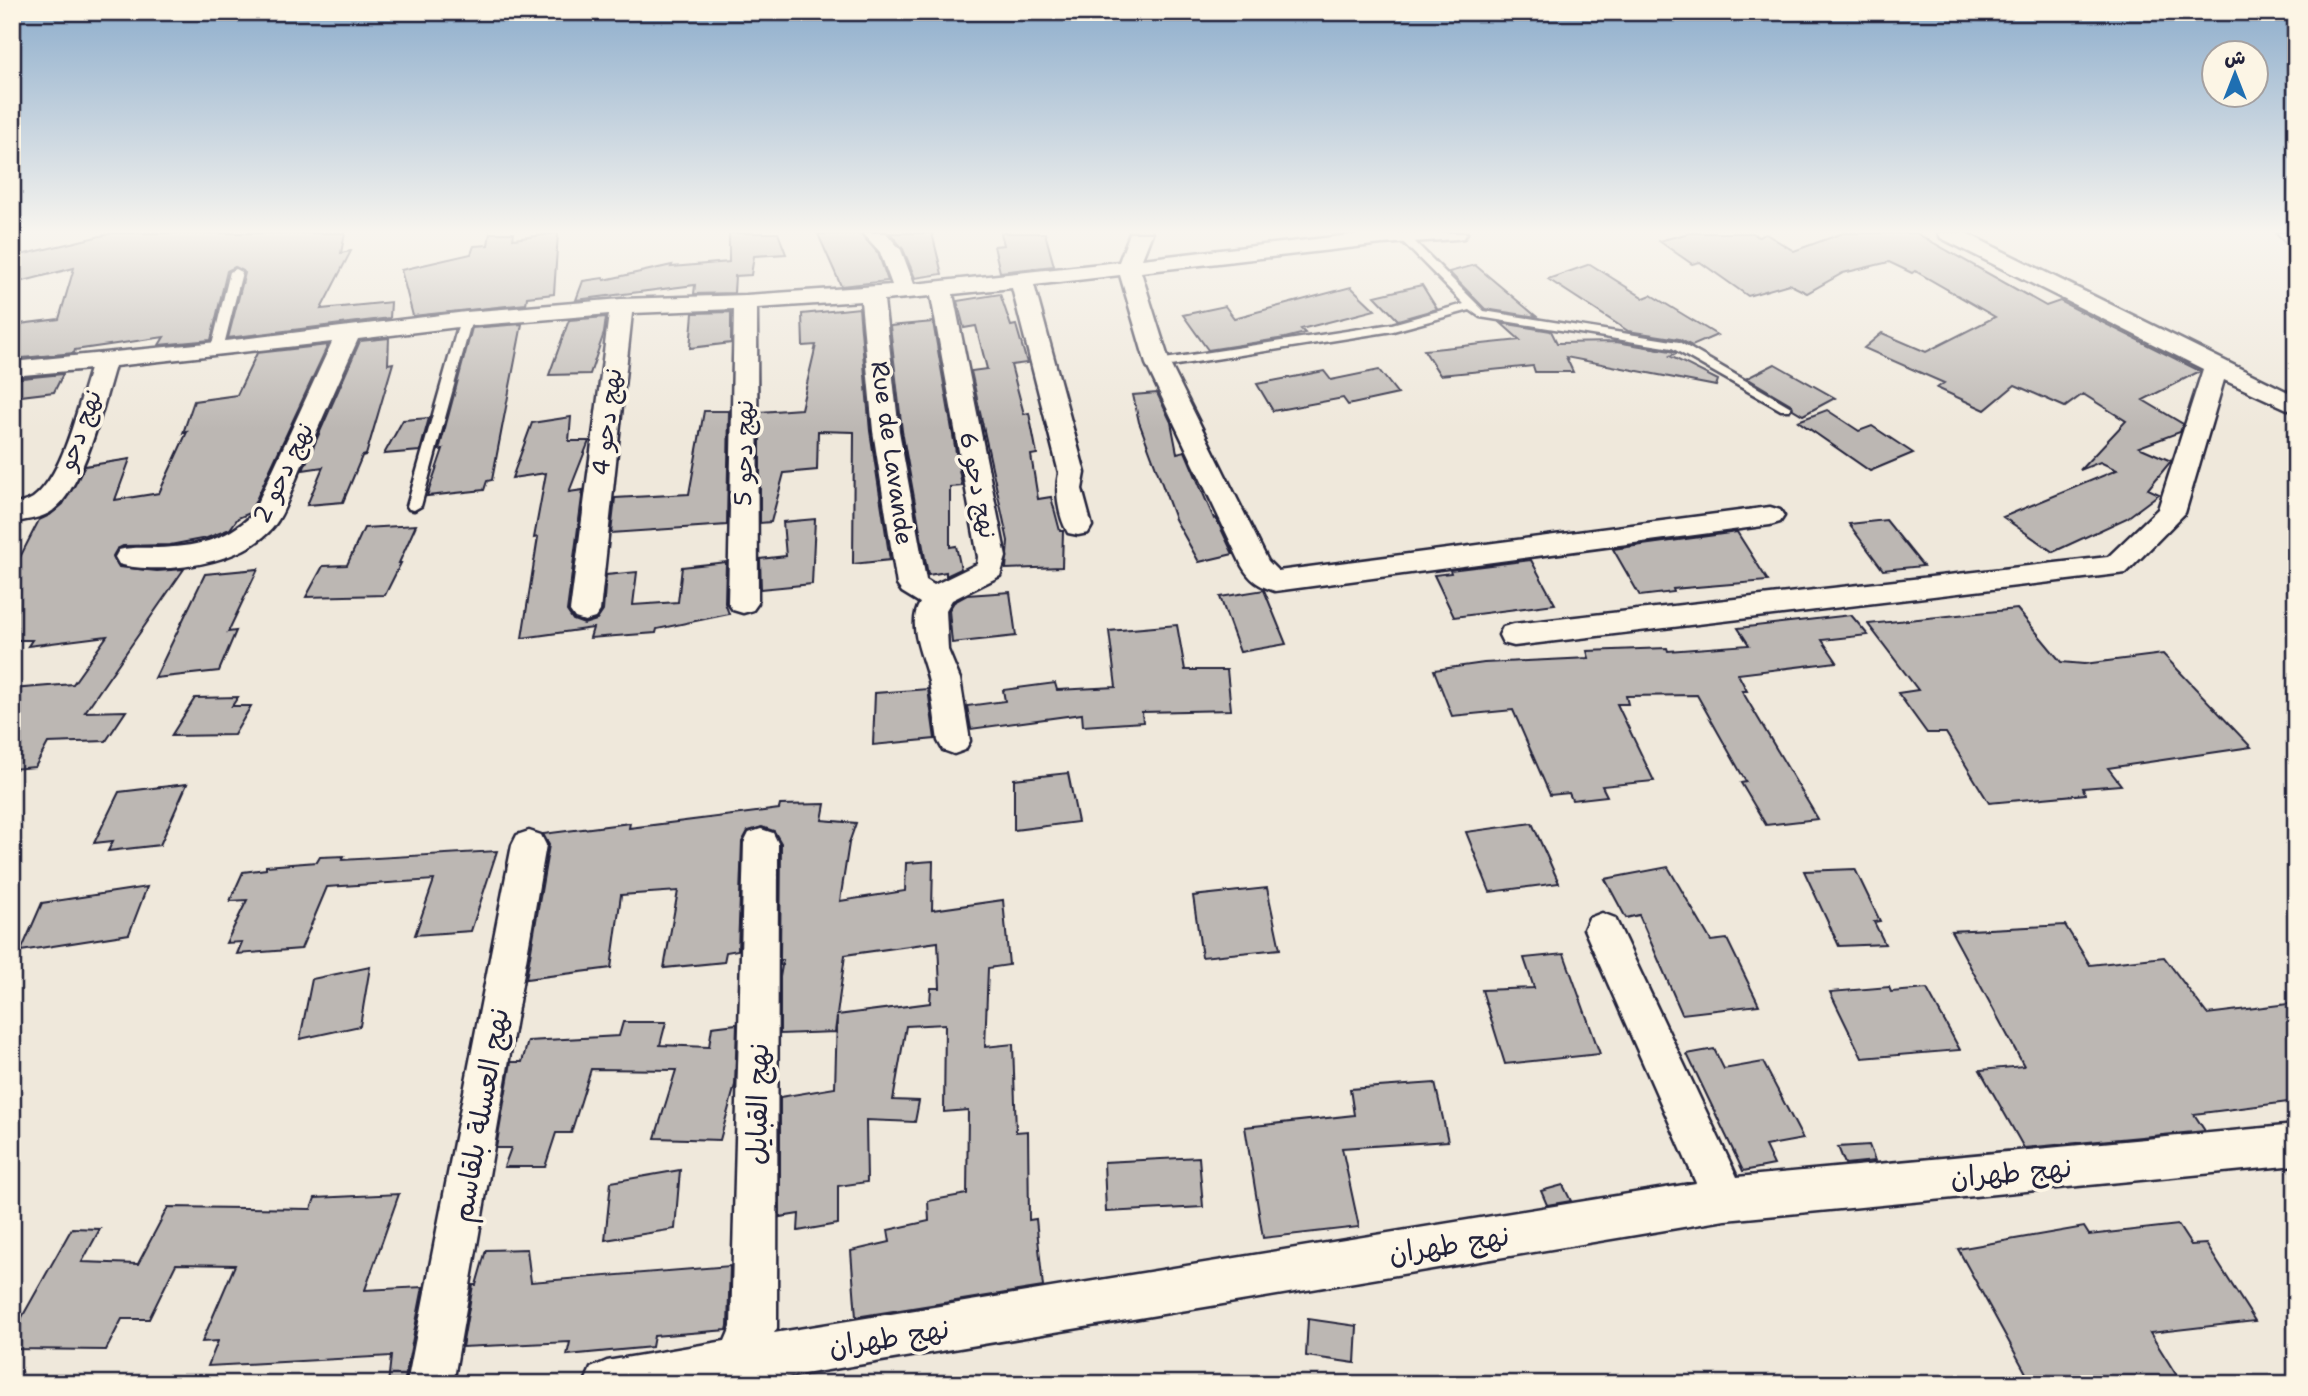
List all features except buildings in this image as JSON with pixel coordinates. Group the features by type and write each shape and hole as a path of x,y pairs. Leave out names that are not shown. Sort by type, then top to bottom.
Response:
{"street":[{"path":"12,369 217,349 466,319 621,306 807,298"},
{"name":"Rue de Lavande","path":"872,298 886,430 912,584 936,599"},
{"name":"نهج دحو 6","path":"936,599 942,593 990,569 992,557 943,298"},
{"path":"1026,298 1072,473 1069,489 1078,526"},
{"path":"1138,298 1158,363 1256,566 1264,576 1275,581 1770,516"},
{"path":"2080,298 2296,406"},
{"name":"نهج دحو 5","path":"743,603 746,302"},
{"name":"نهج دحو 4","path":"585,611 621,306"},
{"name":"نهج دحو 2","path":"129,557 155,558 206,551 237,544 255,532 264,520 348,334"},
{"name":"نهج دحو","path":"12,514 43,505 60,484 71,462 104,360"},
{"path":"1514,635 2116,566 2171,513 2216,366"},
{"path":"936,599 930,609 933,650 944,679 954,741"},
{"name":"نهج القبايل","path":"740,1372 754,1328 761,843"},
{"name":"نهج العسلة بلقاسم","path":"430,1384 529,845"},
{"path":"1602,929 1725,1199"},
{"name":"نهج طهران","path":"607,1384 740,1372 1725,1199 2296,1145"}],"lane":[{"path":"217,349 230,298"},
{"path":"1463,298 1480,314 1675,345 1785,407"},
{"path":"1158,363 1393,327 1471,306"},
{"path":"414,506 466,319"}]}
